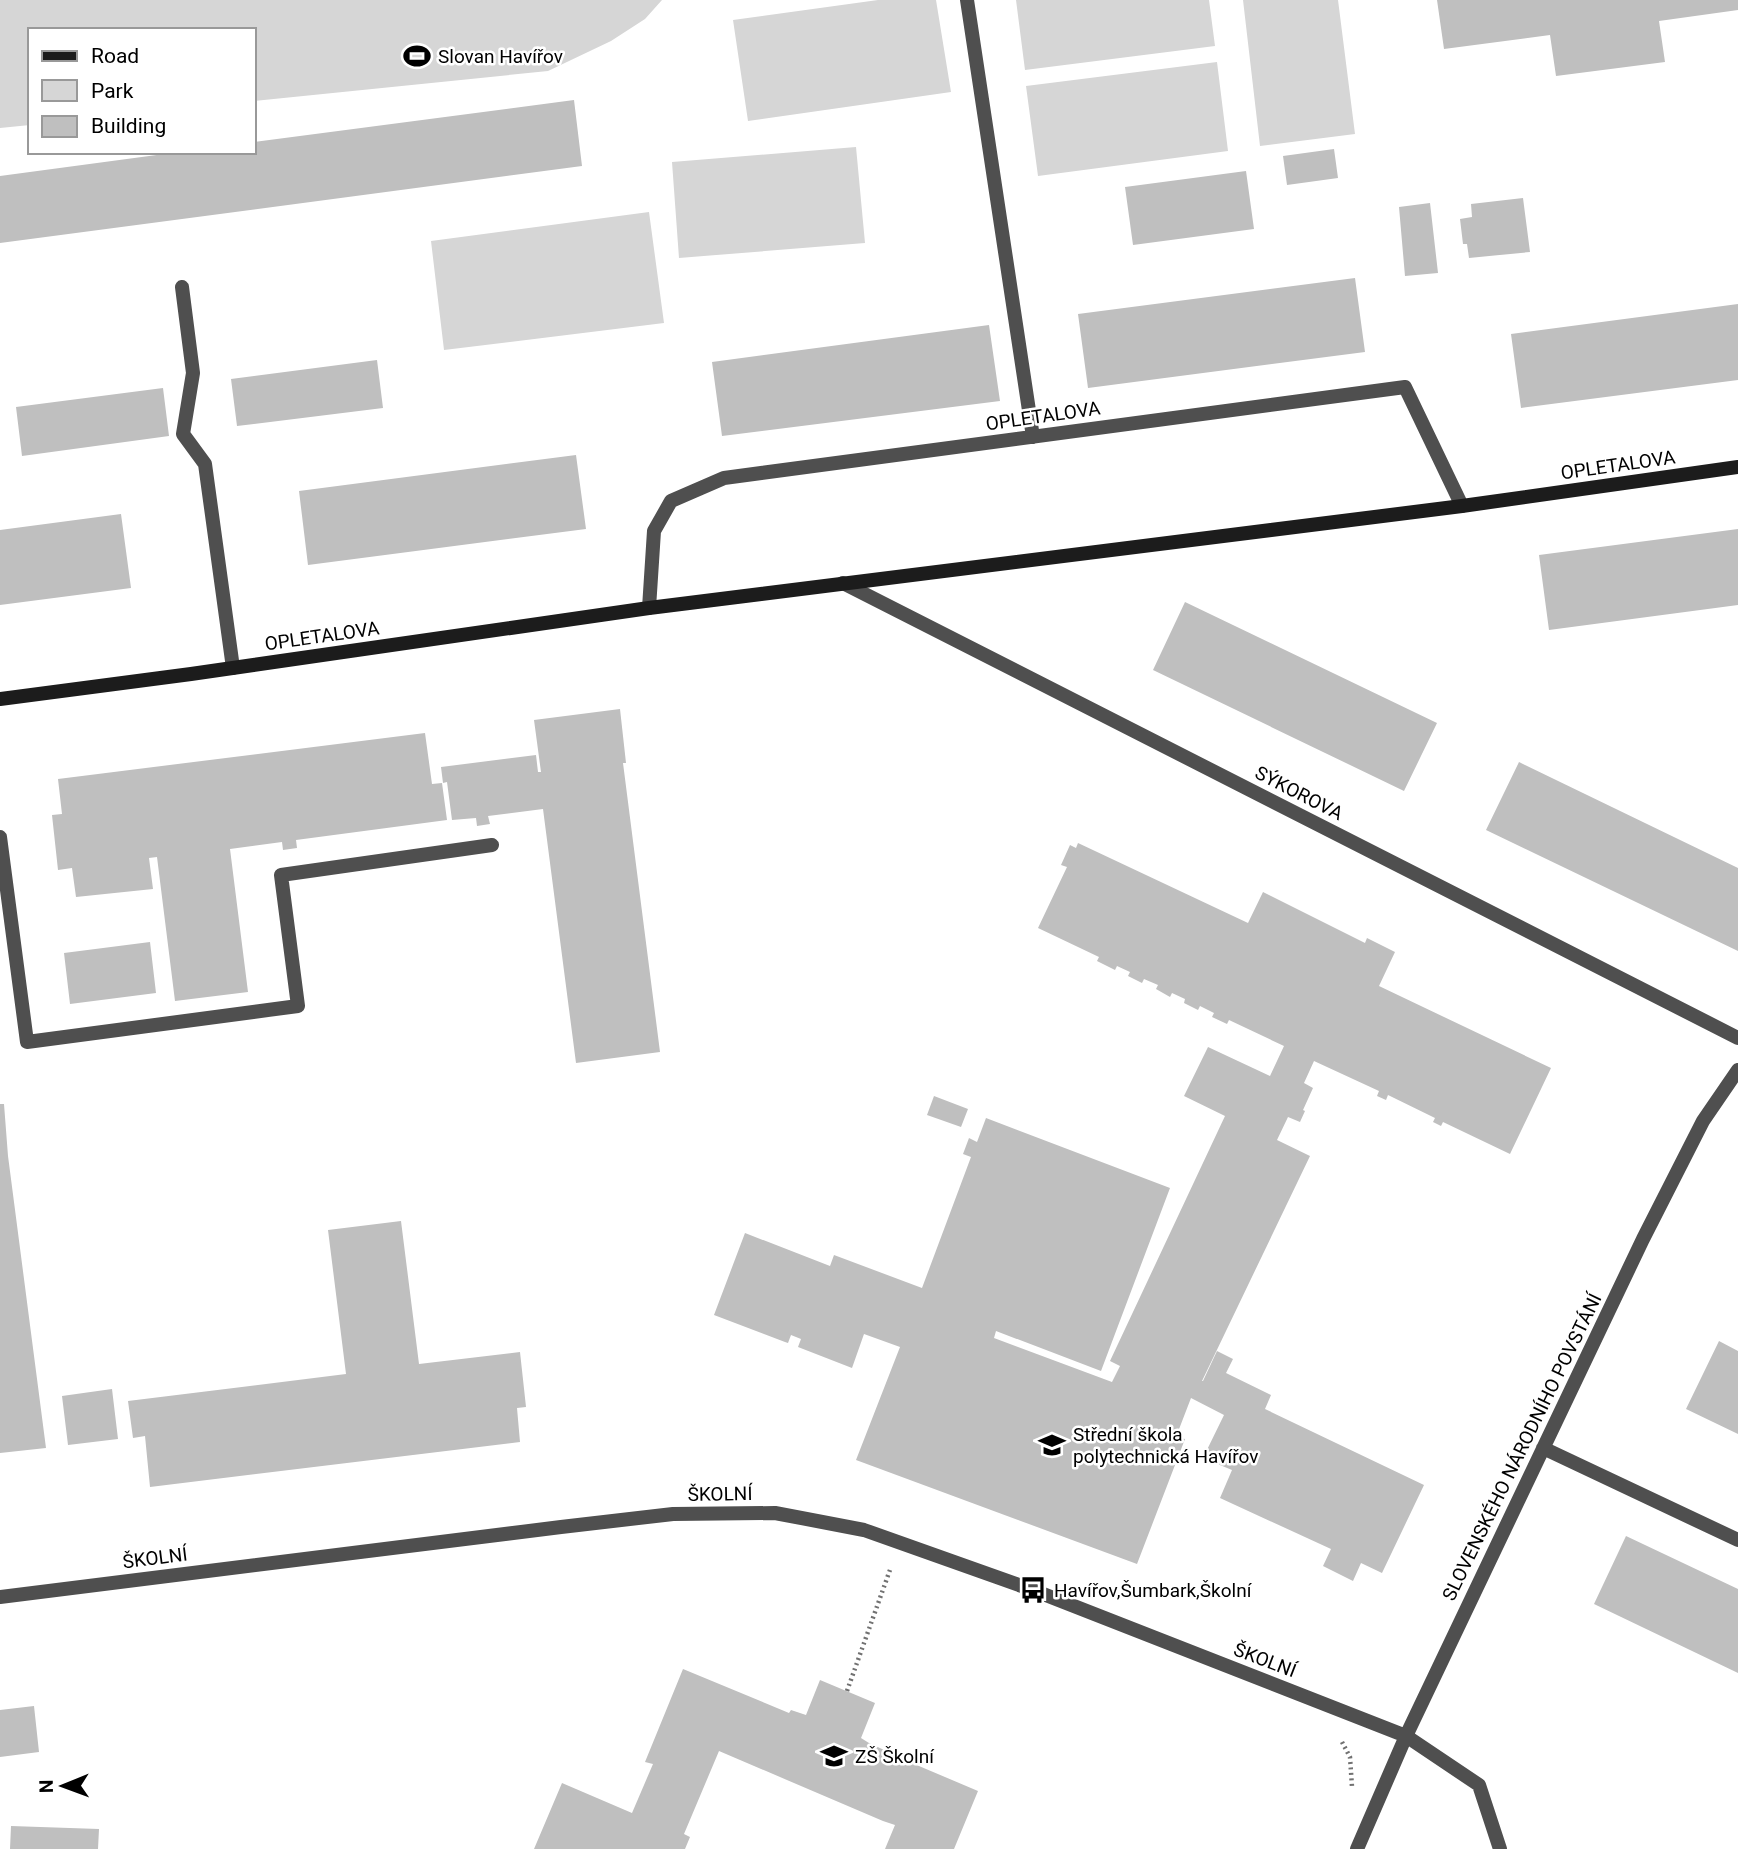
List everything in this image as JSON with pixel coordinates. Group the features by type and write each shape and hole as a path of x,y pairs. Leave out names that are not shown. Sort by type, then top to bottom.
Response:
{"street":[{"path":"967,0 1033,437"},
{"path":"182,287 192,373 183,434 205,464 233,668"},
{"name":"OPLETALOVA","path":"649,608 654,531 671,501 723,478 1405,387 1462,506"},
{"name":"OPLETALOVA","path":"0,699 649,608 1462,506 1738,467"},
{"name":"SÝKOROVA","path":"843,583 1738,1038"},
{"path":"0,837 27,1042 298,1006 281,875 492,845"},
{"name":"SLOVENSKÉHO NÁRODNÍHO POVSTÁNÍ","path":"1357,1849 1406,1736 1643,1239 1703,1121 1738,1070"},
{"path":"1543,1448 1738,1540"},
{"name":"ŠKOLNÍ","path":"0,1597 673,1514 775,1513 864,1530 1033,1590 1406,1736 1479,1785 1500,1849"}],"path":[{"path":"847,1691 899,1543"},
{"path":"1339,1735 1350,1757 1352,1788"}],"green space":[{"name":"Slovan Havířov","path":"0,0 662,0 645,19 611,41 548,71 256,101 256,28 28,28 28,125 0,128"},
{"path":"878,0 936,0 951,92 748,121 733,20"},
{"path":"1016,0 1209,0 1215,46 1025,70"},
{"path":"1243,0 1338,0 1355,134 1260,146"},
{"path":"1217,62 1228,151 1038,176 1026,86"},
{"path":"856,147 865,243 679,258 672,162"},
{"path":"649,212 664,323 444,350 431,241"}],"building":[{"path":"1437,0 1738,0 1738,10 1659,21 1665,62 1556,76 1550,35 1444,49"},
{"path":"574,100 582,166 0,243 0,176 164,154 256,154 256,142"},
{"path":"1334,149 1338,178 1287,185 1283,156"},
{"path":"1246,171 1254,229 1133,245 1125,187"},
{"path":"1523,198 1530,252 1469,258 1467,244 1463,244 1460,219 1472,217 1471,204"},
{"path":"1430,203 1438,273 1405,276 1399,207"},
{"path":"1355,278 1365,352 1088,388 1078,314"},
{"path":"1738,304 1738,380 1521,408 1511,334"},
{"path":"989,325 1000,401 722,436 712,362"},
{"path":"377,360 383,408 237,426 231,379"},
{"path":"163,388 169,436 22,456 16,407"},
{"path":"576,455 586,529 308,565 299,491"},
{"path":"121,514 131,588 0,605 0,530"},
{"path":"1738,529 1738,605 1549,630 1539,555"},
{"path":"1185,602 1437,723 1404,791 1153,670"},
{"path":"620,709 626,763 623,763 660,1052 576,1063 543,809 488,816 490,824 477,826 476,818 452,820 447,782 443,783 441,767 536,755 538,772 541,772 534,720"},
{"path":"425,733 432,784 442,783 447,820 296,840 297,848 283,850 282,842 230,849 248,992 175,1001 157,857 149,858 153,889 76,897 72,868 58,870 52,815 62,814 58,779"},
{"path":"1519,762 1738,868 1738,951 1486,830"},
{"path":"1078,843 1248,923 1263,892 1365,943 1367,938 1395,952 1379,986 1551,1068 1510,1154 1443,1122 1441,1126 1433,1122 1435,1118 1388,1095 1386,1100 1377,1096 1379,1091 1314,1061 1304,1083 1313,1088 1300,1122 1288,1117 1277,1140 1310,1156 1202,1381 1217,1351 1233,1359 1226,1373 1271,1395 1265,1409 1424,1485 1382,1573 1361,1563 1353,1581 1323,1566 1331,1549 1220,1498 1232,1470 1203,1458 1224,1415 1191,1398 1176,1437 1185,1439 1137,1564 856,1460 900,1347 864,1334 852,1368 798,1347 801,1339 791,1335 788,1343 714,1315 745,1233 830,1266 834,1255 922,1288 971,1157 963,1154 969,1138 977,1142 986,1118 1170,1188 1101,1371 996,1331 994,1338 1112,1382 1120,1366 1110,1361 1225,1116 1184,1096 1208,1047 1270,1076 1284,1046 1229,1020 1227,1024 1212,1017 1214,1013 1200,1006 1198,1010 1172,993 1170,997 1156,989 1158,985 1144,979 1142,983 1128,976 1130,972 1117,966 1115,970 1097,961 1099,957 1038,928 1067,867 1061,865 1070,845 1076,848"},
{"path":"150,942 156,993 70,1004 64,953"},
{"path":"934,1096 968,1109 961,1127 927,1115"},
{"path":"0,1104 4,1104 8,1156 46,1448 0,1453"},
{"path":"401,1221 419,1364 520,1352 526,1407 517,1408 520,1442 150,1487 145,1436 133,1438 128,1401 346,1374 328,1230"},
{"path":"1719,1341 1738,1351 1738,1434 1686,1409"},
{"path":"112,1389 118,1439 68,1445 62,1396"},
{"path":"1626,1536 1738,1589 1738,1673 1594,1604"},
{"path":"683,1669 789,1713 791,1710 806,1715 820,1680 875,1703 861,1738 978,1791 954,1849 885,1849 895,1825 719,1751 684,1834 690,1837 685,1849 534,1849 562,1783 632,1813 653,1764 645,1762"},
{"path":"34,1706 39,1752 0,1757 0,1710"},
{"path":"11,1826 99,1829 98,1849 10,1849"}],"place":[{"name":"Slovan Havířov","path":"417,56"},
{"name":"Střední škola polytechnická Havířov","path":"1052,1445"},
{"name":"Havířov,Šumbark,Školní","path":"1033,1590"},
{"name":"ZŠ Školní","path":"834,1756"}]}
